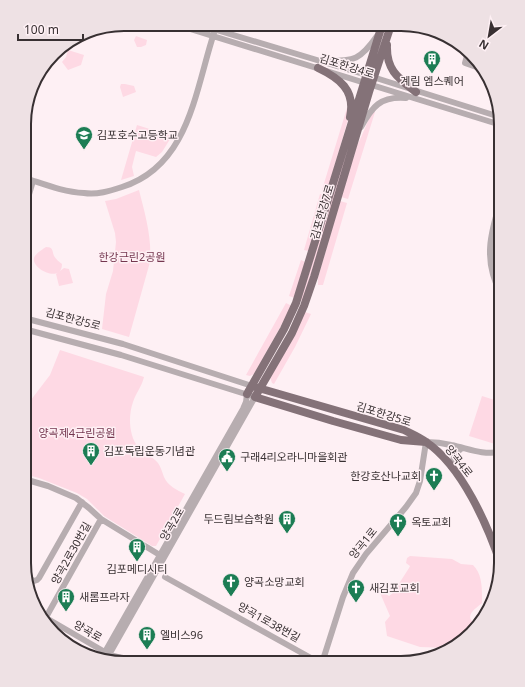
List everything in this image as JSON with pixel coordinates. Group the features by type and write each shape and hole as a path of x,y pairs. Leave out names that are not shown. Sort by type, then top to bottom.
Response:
{"main road":[{"name":"김포한강7로","path":"251,395 296,303 345,147 369,80 384,31"},
{"path":"384,31 388,60 392,69 398,77 417,95"},
{"path":"319,64 336,78 348,93 352,110 345,147"},
{"name":"김포한강7로","path":"256,387 267,376 292,333 304,306 355,138 369,80"},
{"path":"267,376 267,384 274,393"},
{"name":"김포한강5로","path":"256,387 404,430 426,442"},
{"name":"김포한강5로","path":"251,395 333,421 401,440 426,442"},
{"name":"양곡4로","path":"426,442 439,452 469,493 483,517 494,547"}],"street":[{"name":"김포한강4로","path":"197,31 319,64"},
{"path":"31,188 33,181 69,191 94,194 126,186 156,169 174,148 186,124 214,31"},
{"name":"김포한강4로","path":"223,31 494,122"},
{"path":"319,64 348,60 360,56 383,31"},
{"path":"466,58 465,63 474,66"},
{"path":"355,138 369,112 379,102 398,97 417,95"},
{"name":"김포한강4로","path":"417,95 493,115"},
{"path":"494,221 490,256 494,279"},
{"name":"김포한강5로","path":"31,320 123,344 256,387"},
{"name":"김포한강5로","path":"31,331 121,355 251,395"},
{"name":"양곡2로","path":"108,654 251,395"},
{"name":"양곡4로","path":"426,442 445,444 481,453 494,453"},
{"name":"양곡1로","path":"323,656 343,597 353,573 366,554 416,493 420,481 426,442"},
{"path":"451,467 455,454 462,448"},
{"name":"양곡2로30번길","path":"31,481 65,492 82,502 101,520 162,557"},
{"path":"33,579 37,580 39,578 82,502"},
{"name":"양곡2로30번길","path":"46,614 101,520"},
{"name":"양곡1로38번길","path":"165,577 308,656"},
{"name":"양곡로","path":"54,624 103,653"}],"green space":[{"path":"136,36 147,40 146,45 137,47 134,40"},
{"path":"68,50 84,55 81,65 68,70 62,62 66,57"},
{"path":"121,84 134,86 136,92 123,97 120,87"},
{"path":"347,108 350,109 349,116 327,192 322,190"},
{"path":"373,112 375,112 348,199 341,197 357,145"},
{"path":"137,125 172,136 162,152 156,157 136,151 132,167 134,176 121,180"},
{"path":"352,133 354,133 302,302 301,299"},
{"name":"한강근린2공원","path":"139,190 149,235 150,262 129,337 102,329 106,294 113,271 116,242 115,233 105,201 116,199"},
{"path":"320,194 326,196 308,251 304,250"},
{"path":"340,201 347,203 323,285 318,285 318,278"},
{"path":"46,247 51,248 54,256 62,264 61,270 57,273 47,273 34,262 36,255"},
{"path":"301,260 305,262 295,298 289,296"},
{"path":"64,268 69,269 73,283 59,286 56,274"},
{"path":"286,303 292,306 254,374 250,376 246,375"},
{"path":"305,312 311,314 295,347 274,384 272,383 270,377"},
{"name":"양곡제4근린공원","path":"60,350 144,377 131,408 131,432 138,447 158,463 168,483 185,494 156,546 152,546 104,516 87,499 77,493 31,476 31,400 50,375"},
{"path":"482,396 494,400 494,444 469,436"},
{"path":"410,556 452,559 461,564 473,565 479,573 482,603 470,615 473,622 453,640 438,648 420,647 387,636 385,622 390,616 380,593 382,591 389,596 393,593 410,566 406,563 407,558"}],"place":[{"name":"계림 엠스퀘어","path":"432,74"},
{"name":"김포호수고등학교","path":"84,150"},
{"name":"김포독립운동기념관","path":"91,466"},
{"name":"구래4리오라니마을회관","path":"227,472"},
{"name":"한강호산나교회","path":"434,491"},
{"name":"두드림보습학원","path":"287,534"},
{"name":"옥토교회","path":"398,537"},
{"name":"김포메디시티","path":"137,562"},
{"name":"양곡소망교회","path":"231,597"},
{"name":"새김포교회","path":"356,603"},
{"name":"새롬프라자","path":"66,612"},
{"name":"엘비스96","path":"147,650"}]}
